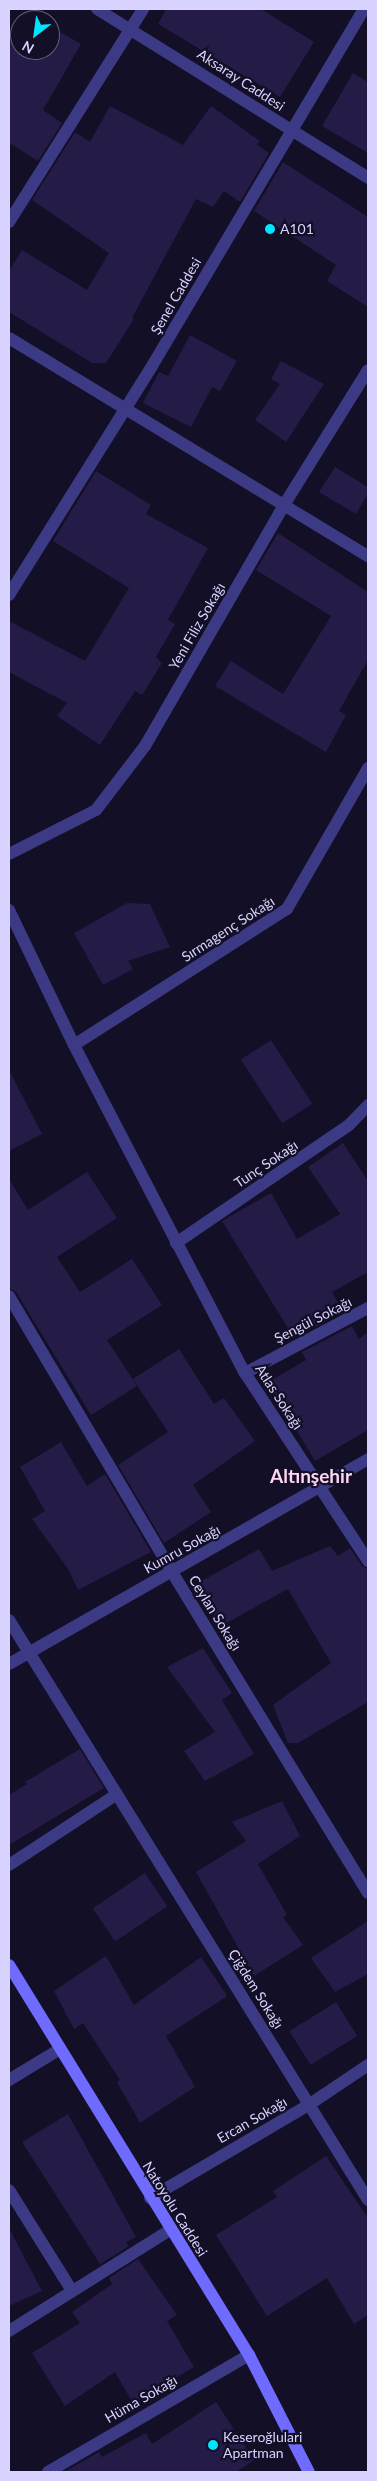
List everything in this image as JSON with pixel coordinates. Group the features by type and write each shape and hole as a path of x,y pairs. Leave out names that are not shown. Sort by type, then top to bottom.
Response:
{"main road":[{"name":"Natoyolu Caddesi","path":"9,1965 150,2198 249,2355 309,2472"}],"street":[{"name":"Aksaray Caddesi","path":"97,9 132,28 368,178"},
{"path":"9,222 143,9"},
{"name":"Şenel Caddesi","path":"9,595 124,409 364,9"},
{"path":"9,338 368,556"},
{"name":"Yeni Filiz Sokağı","path":"9,854 96,810 145,746 284,505 368,370"},
{"name":"Sırmagenç Sokağı","path":"74,1045 287,909 368,768"},
{"name":"Atlas Sokağı","path":"9,910 74,1045 245,1373 368,1561"},
{"name":"Tunç Sokağı","path":"176,1243 349,1125 368,1106"},
{"name":"Ceylan Sokağı","path":"9,1296 172,1572 368,1892"},
{"name":"Şengül Sokağı","path":"245,1373 368,1308"},
{"name":"Kumru Sokağı","path":"9,1664 321,1488 368,1459"},
{"name":"Çiğdem Sokağı","path":"9,1620 368,2200"},
{"path":"9,1865 117,1794"},
{"path":"9,2080 60,2049"},
{"name":"Ercan Sokağı","path":"150,2198 310,2104 368,2065"},
{"path":"9,2190 72,2291"},
{"path":"9,2330 170,2230"},
{"name":"Hüma Sokağı","path":"48,2472 249,2355"}],"building":[{"path":"166,9 261,9 314,42 280,97 158,24"},
{"path":"60,32 81,44 43,110 62,123 38,161 9,143 10,40 10,60 60,60"},
{"path":"353,73 368,82 368,153 322,126"},
{"path":"110,106 183,145 211,106 260,141 257,145 269,153 240,202 224,191 213,207 196,199 132,318 134,319 106,363 92,363 9,312 9,271 22,250 87,290 109,253 32,200 75,132 90,142"},
{"path":"283,162 368,217 368,307 327,281 336,265 254,211"},
{"path":"190,335 237,361 220,391 212,387 191,427 143,403 159,372 168,376"},
{"path":"281,361 324,384 286,442 255,420 280,384 271,379"},
{"path":"335,467 368,487 368,494 356,514 319,492"},
{"path":"96,471 151,505 146,514 208,548 168,620 175,624 156,657 162,663 142,695 135,691 100,745 57,716 67,703 9,672 9,621 85,661 129,588 53,541"},
{"path":"278,533 368,592 368,660 339,711 346,715 326,752 215,686 231,661 283,694 331,616 256,570"},
{"path":"127,903 150,904 170,947 128,961 133,969 103,985 74,933"},
{"path":"271,1040 312,1104 282,1123 241,1060"},
{"path":"9,1070 42,1134 9,1151"},
{"path":"343,1143 368,1181 368,1272 332,1292 343,1312 294,1338 222,1221 271,1193 297,1239 340,1214 308,1167"},
{"path":"87,1172 117,1218 57,1257 80,1292 132,1259 162,1305 107,1340 137,1386 91,1415 16,1292 9,1288 9,1179 28,1210"},
{"path":"352,1326 359,1339 368,1332 368,1430 315,1461 268,1382 306,1360 302,1352"},
{"path":"179,1349 214,1404 224,1398 255,1441 193,1485 211,1512 164,1543 118,1465 168,1432 133,1379"},
{"path":"61,1442 87,1486 105,1474 151,1552 78,1590 68,1569 32,1519 45,1511 20,1467"},
{"path":"330,1546 338,1556 350,1548 362,1566 368,1569 368,1702 298,1743 288,1743 273,1705 331,1663 288,1589 221,1626 196,1584 259,1549 272,1571"},
{"path":"203,1648 232,1693 222,1700 254,1754 205,1781 184,1751 215,1732 167,1667"},
{"path":"80,1749 104,1788 9,1845 9,1795 27,1784 25,1782"},
{"path":"282,1801 300,1836 258,1864 287,1915 283,1917 303,1945 254,1976 196,1872 246,1841 232,1822"},
{"path":"145,1873 167,1906 115,1941 93,1908"},
{"path":"368,1921 368,1974 335,1992 311,1958"},
{"path":"106,1956 134,2005 201,1957 226,1994 226,1997 166,2036 195,2087 140,2123 117,2082 120,2080 83,2023 74,2029 54,1991"},
{"path":"336,2002 357,2036 311,2065 289,2031"},
{"path":"68,2114 136,2237 126,2242 129,2246 100,2264 22,2142"},
{"path":"326,2156 368,2218 368,2315 354,2324 327,2278 267,2316 216,2235 277,2197 273,2191"},
{"path":"9,2228 42,2291 9,2306"},
{"path":"138,2259 177,2315 167,2321 194,2367 133,2403 115,2372 65,2406 32,2353 80,2323 72,2312 112,2284 109,2278"},
{"path":"216,2402 254,2460 236,2472 64,2472 99,2452 102,2457 146,2433 152,2444"}],"place":[{"name":"A101","path":"270,229"},
{"name":"Keseroğlulari Apartman","path":"213,2445"}],"district":[{"name":"Altınşehir","path":"311,1476"}]}
